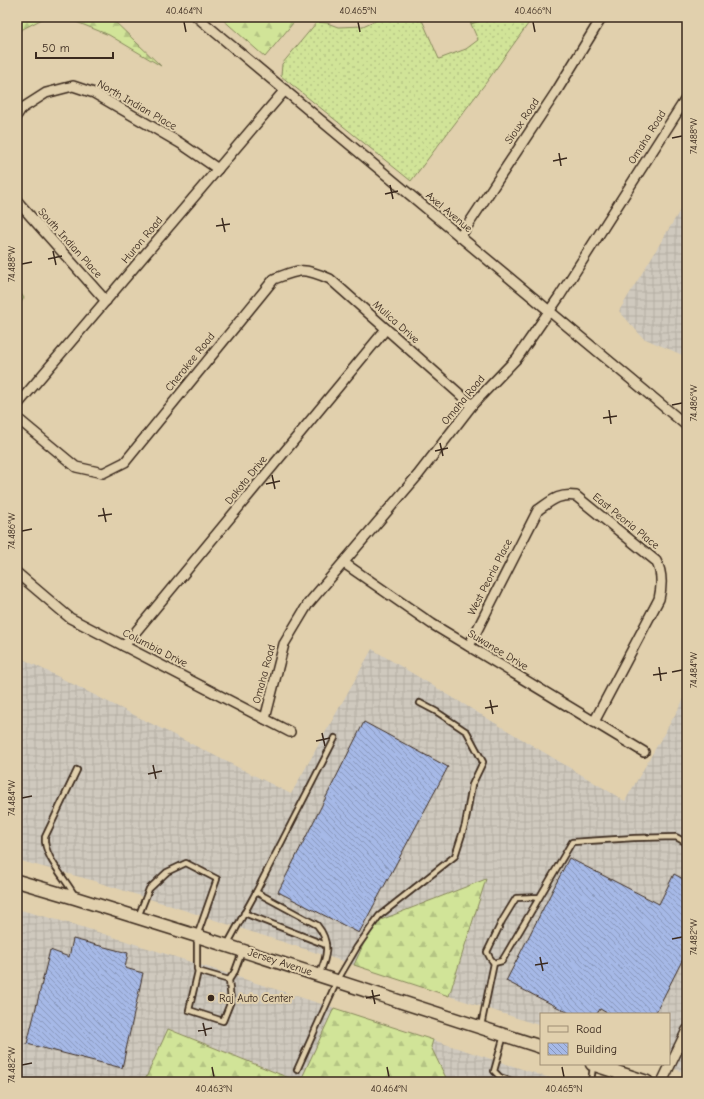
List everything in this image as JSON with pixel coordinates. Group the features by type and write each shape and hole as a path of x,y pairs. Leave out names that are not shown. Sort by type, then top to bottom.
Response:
{"main road":[{"name":"Jersey Avenue","path":"17,882 138,917 540,1047"},
{"path":"595,1065 647,1082"}],"street":[{"name":"Axel Avenue","path":"196,17 687,426"},
{"name":"Sioux Road","path":"460,237 556,92 602,17"},
{"name":"North Indian Place","path":"17,115 21,109 46,93 73,86 94,93 180,143 218,169"},
{"name":"Huron Road","path":"17,405 284,90"},
{"name":"Omaha Road","path":"265,719 284,644 308,604 418,475 472,405 517,358 550,311 687,97"},
{"name":"South Indian Place","path":"17,201 106,301"},
{"name":"Mulica Drive","path":"298,270 313,271 330,279 472,405"},
{"name":"Cherokee Road","path":"17,418 76,467 103,473 124,462 274,279 298,270"},
{"name":"Dakota Drive","path":"124,646 386,329"},
{"name":"East Peoria Place","path":"522,540 538,510 564,495 576,496 656,561 660,567 662,577 659,599 594,722"},
{"name":"West Peoria Place","path":"469,646 522,540"},
{"name":"Suwanee Drive","path":"344,563 432,624 644,752"},
{"name":"Columbia Drive","path":"17,573 70,618 290,732"},
{"path":"662,1082 687,1030"}],"lane":[{"path":"297,1070 337,981 379,916 455,856 465,825 472,785 484,762 467,732 437,712 420,703"},
{"path":"226,945 256,892 335,738"},
{"path":"75,898 68,884 56,868 44,843 44,837 77,770"},
{"path":"494,963 502,961 572,842 676,837 687,843"},
{"path":"138,917 149,889 167,872 186,863 217,879 197,936 196,966 198,971 189,1010 223,1021 231,1001 229,980 242,950"},
{"path":"256,892 317,925 322,930 326,945 326,958 319,975"},
{"path":"494,963 488,952 502,921 516,898 539,897"},
{"path":"244,913 326,945"},
{"path":"480,1028 494,963"},
{"path":"198,971 229,980"},
{"path":"504,1035 494,1070 500,1077 514,1082"},
{"path":"591,1082 592,1065"}],"shaded area":[{"path":"687,199 687,357 643,338 619,311"},
{"path":"372,649 625,801 687,694 687,1073 662,1065 670,1065 670,1013 540,1013 540,1026 449,996 486,879 373,923 354,965 91,880 17,860 17,656 291,794"},
{"path":"17,909 76,925 334,1008 300,1082 169,1029 144,1082 17,1082"},
{"path":"433,1040 562,1082 448,1082 431,1047"}],"green space":[{"path":"17,17 46,17 17,32"},
{"path":"64,17 110,17 161,66 109,35"},
{"path":"220,17 298,17 265,57"},
{"path":"383,17 415,17 418,21 422,20 439,59 466,49 478,40 471,24 489,17 533,17 488,80 411,181 281,76 282,64 317,22 327,23 338,27 363,26"},
{"path":"468,17 489,17 471,24"},
{"path":"17,288 24,298 17,308"},
{"path":"486,879 449,996 354,965 373,923"},
{"path":"334,1008 433,1040 431,1047 448,1082 300,1082"},
{"path":"168,1029 299,1082 144,1082"}],"building":[{"path":"364,722 448,767 359,933 278,892"},
{"path":"569,858 659,904 674,874 687,881 687,951 656,1013 607,1013 600,1009 598,1013 569,1013 506,981"},
{"path":"73,939 128,953 125,968 143,973 122,1068 27,1044 50,950 69,957"}],"place":[{"name":"Raj Auto Center","path":"211,998"}]}
